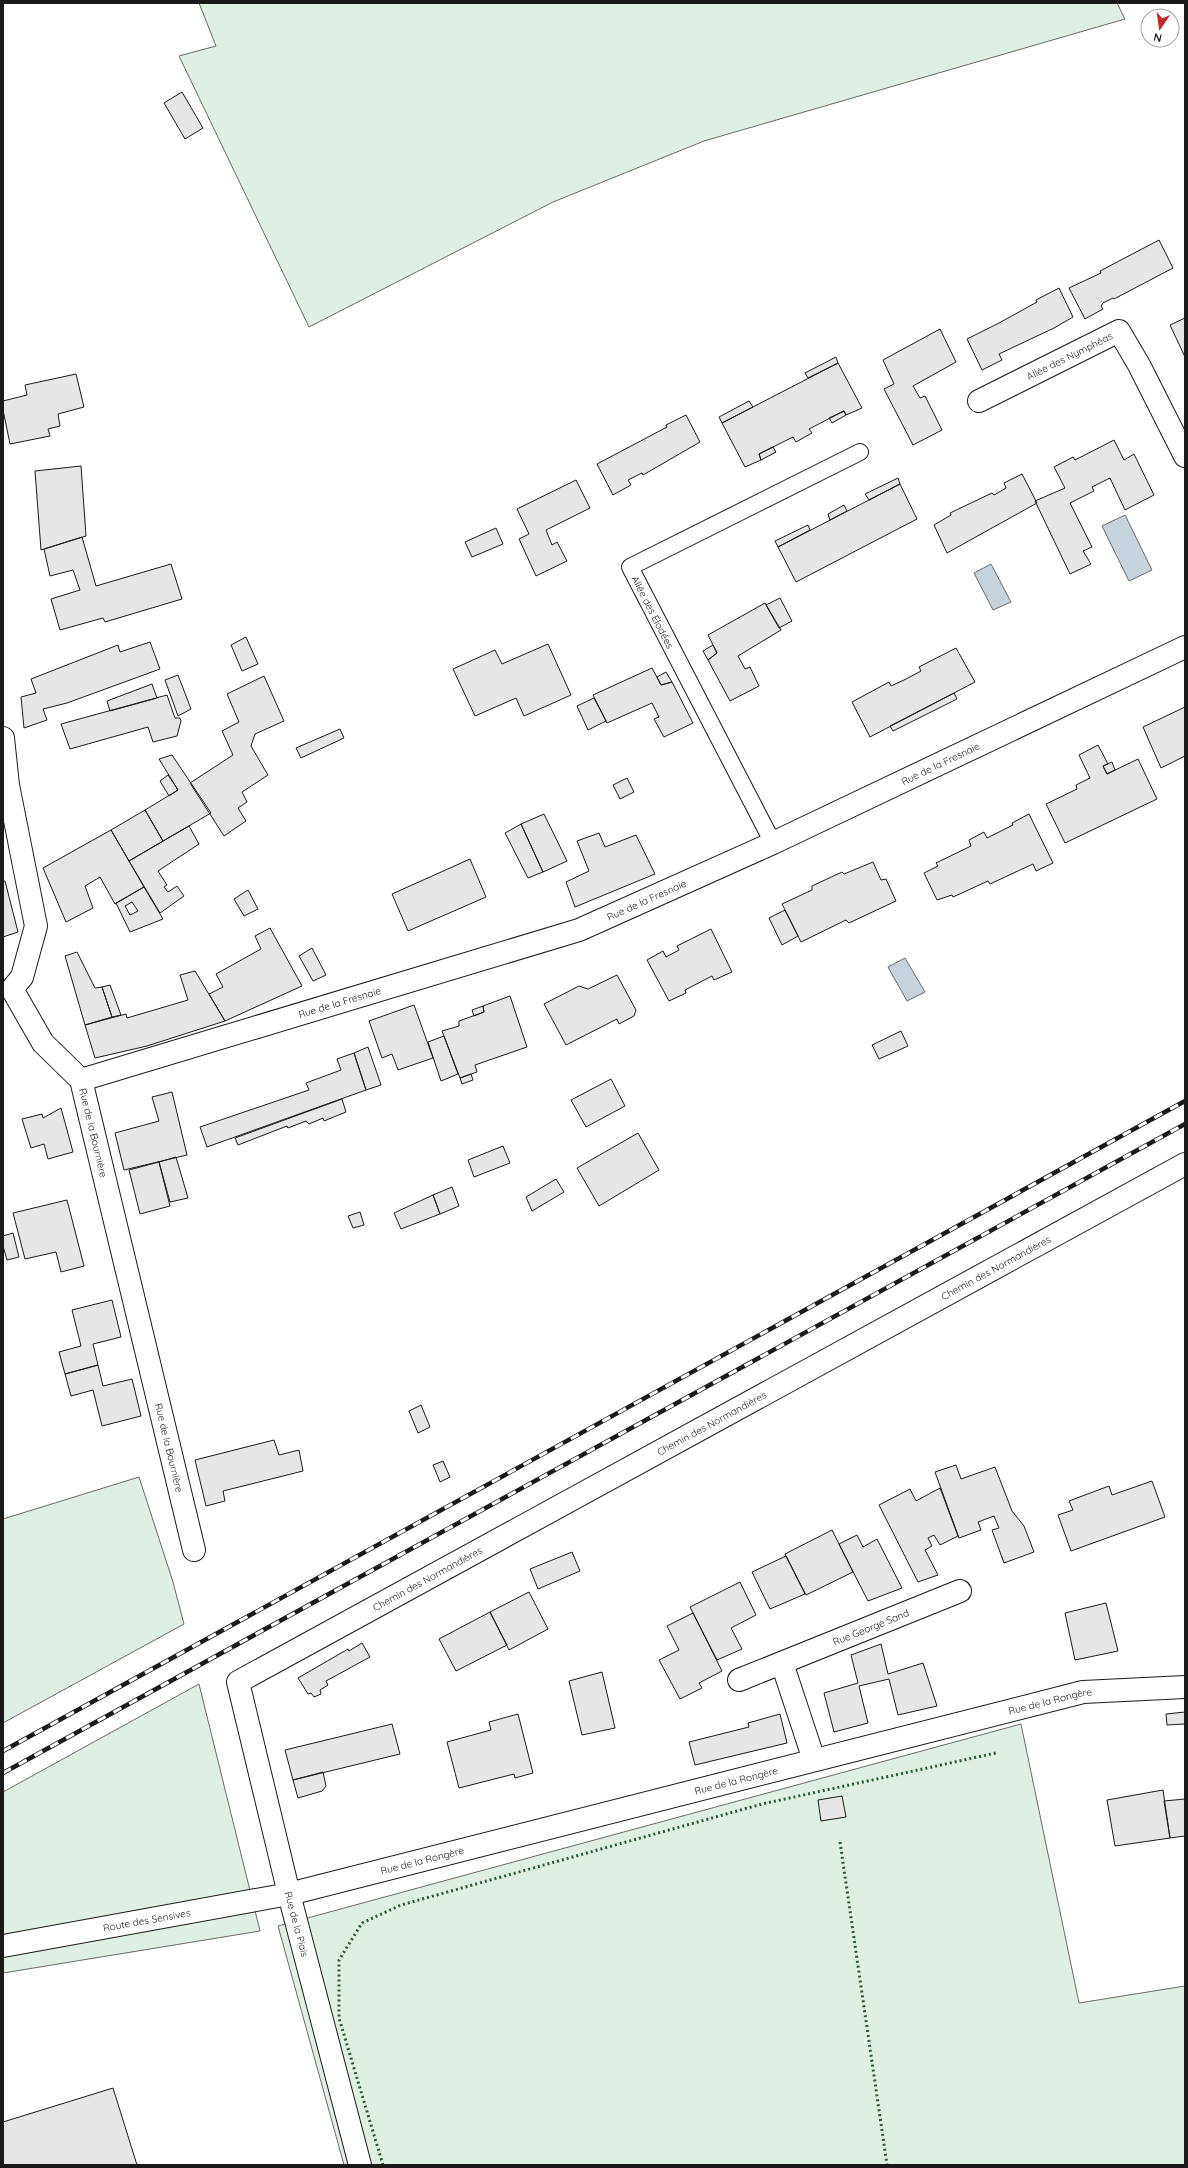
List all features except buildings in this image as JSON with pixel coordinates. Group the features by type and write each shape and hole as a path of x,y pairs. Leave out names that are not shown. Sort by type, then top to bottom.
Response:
{"street":[{"name":"Allée des Nymphéas","path":"979,401 1119,331 1139,365 1185,456"},
{"name":"Rue de la Fresnaie","path":"81,1080 579,930 773,843 1185,647"},
{"name":"Rue de la Bournière","path":"3,738 8,785 36,926 22,976 7,987 43,1043 81,1080 194,1550"},
{"name":"Chemin des Normandières","path":"238,1682 1185,1164"},
{"name":"Rue George Sand","path":"739,1680 960,1591"},
{"path":"782,1663 814,1760"},
{"name":"Rue de la Piais","path":"238,1682 289,1894 360,2165"},
{"name":"Rue de la Rongère","path":"289,1894 1084,1692 1185,1687"},
{"name":"Route des Sensives","path":"3,1946 289,1894"}],"lane":[{"name":"Allée des Élodées","path":"773,843 630,567 860,452"}],"green space":[{"path":"199,3 1117,3 1125,19 704,141 553,202 309,327 179,56 216,46"},
{"path":"139,1477 173,1582 184,1624 3,1723 3,1519"},
{"path":"199,1684 260,1931 3,1973 3,1792"},
{"path":"1021,1724 1079,2003 1185,1986 1185,2165 344,2165 278,1926"}],"shaded area":[{"path":"1125,515 1152,570 1129,581 1102,526"},
{"path":"991,564 1011,602 993,610 974,573"},
{"path":"905,958 925,992 907,1001 888,967"}],"railway":[{"path":"3,1751 1185,1101"},
{"path":"3,1773 1185,1124"}],"hedge":[{"path":"383,2165 339,2018 339,1960 362,1923 401,1905 762,1804 996,1753"},
{"path":"840,1842 887,2165"}]}
